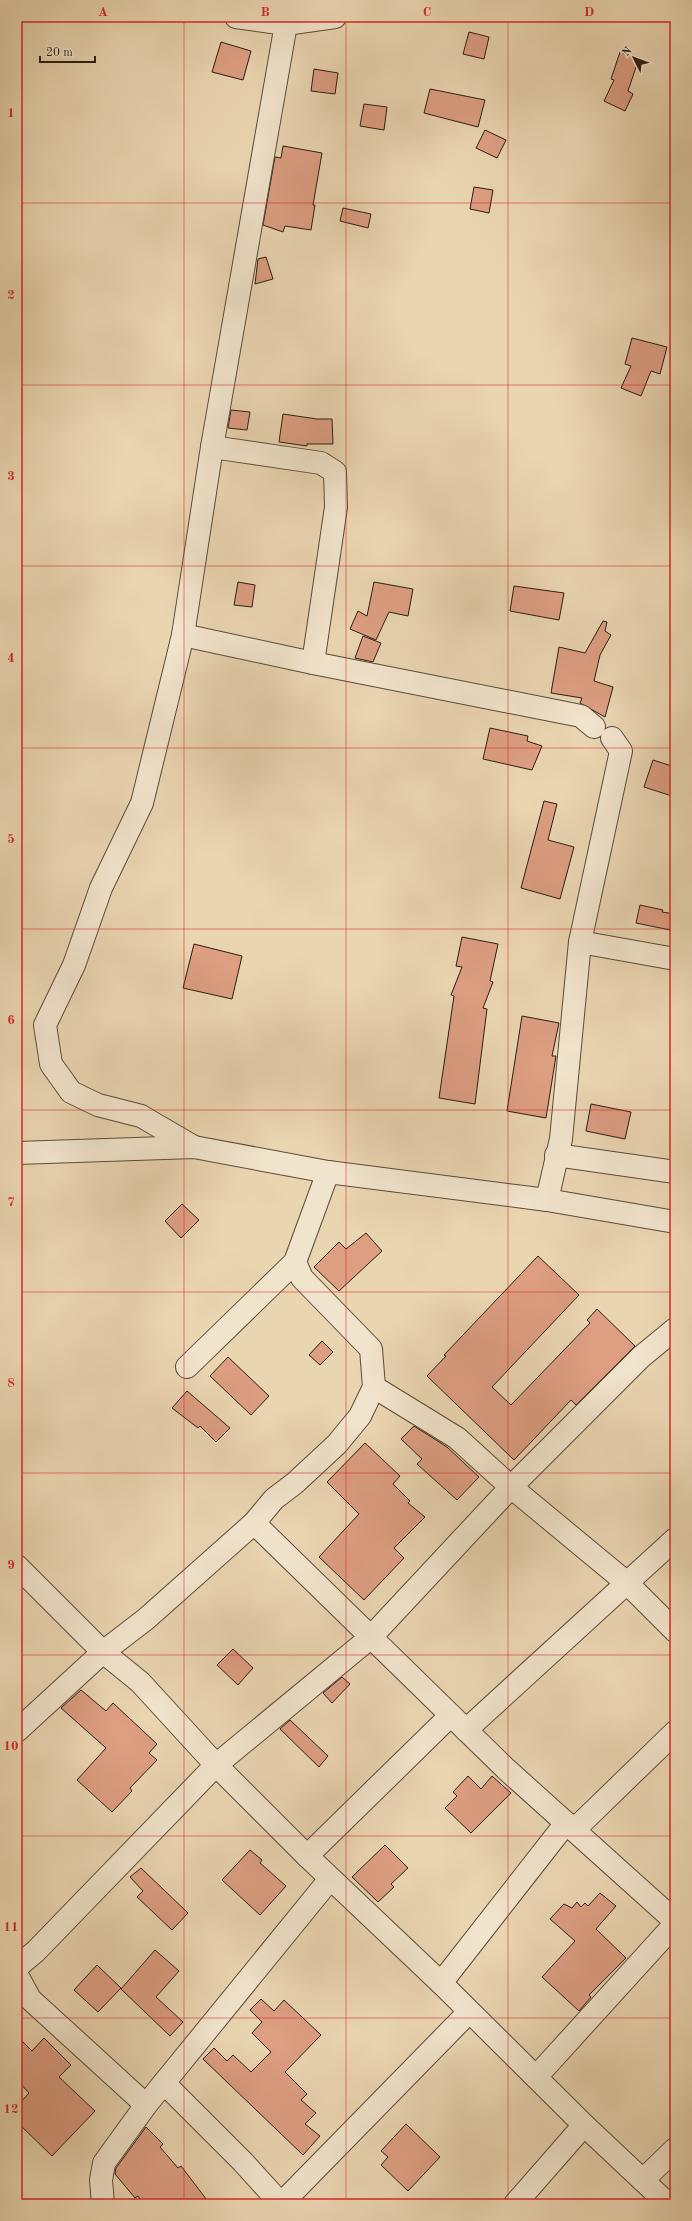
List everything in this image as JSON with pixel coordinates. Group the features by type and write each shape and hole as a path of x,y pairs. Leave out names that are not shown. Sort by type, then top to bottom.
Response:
{"street":[{"path":"236,17 286,24 335,17"},
{"path":"194,1147 141,1116 98,1105 71,1092 50,1064 45,1025 74,966 101,888 142,803 183,635 212,447 286,24"},
{"path":"212,447 321,463 335,472 336,507 313,663"},
{"path":"183,635 313,663 581,716 603,732 621,751 580,942 561,1140 556,1155 547,1200"},
{"path":"580,942 675,959"},
{"path":"17,1153 194,1147 328,1172 547,1200 675,1222"},
{"path":"556,1155 675,1172"},
{"path":"187,1367 295,1262 328,1172"},
{"path":"17,1731 103,1652 146,1619 254,1523 274,1499 295,1483 337,1444 360,1416 374,1387 371,1349 302,1278 295,1262"},
{"path":"17,1967 36,1951 216,1765 370,1638 512,1487 641,1357 675,1329"},
{"path":"374,1387 457,1438 512,1487 627,1583 675,1631"},
{"path":"254,1523 458,1723 675,1922 536,2077"},
{"path":"307,1856 458,1723 627,1583 675,1539"},
{"path":"17,1566 103,1652 140,1682 216,1765 330,1879 441,1983 584,2125 668,2204"},
{"path":"441,1983 570,1826 675,1732"},
{"path":"103,2204 101,2180 104,2163 146,2105 330,1879"},
{"path":"17,1975 30,1999 146,2105"},
{"path":"164,2084 243,2162 281,2204 469,2012"},
{"path":"515,2204 584,2125"},
{"path":"643,2180 675,2149"}],"building":[{"path":"469,32 489,37 484,59 463,54"},
{"path":"221,42 251,51 243,80 212,72"},
{"path":"620,52 639,58 628,91 633,94 625,111 604,101 614,80 611,79"},
{"path":"314,69 338,73 335,94 311,91"},
{"path":"430,89 485,100 478,127 424,113"},
{"path":"364,104 387,107 384,130 360,126"},
{"path":"485,130 506,140 497,158 476,148"},
{"path":"283,146 322,153 313,205 315,205 311,230 285,226 283,232 263,225 275,157 281,158"},
{"path":"474,187 493,190 489,213 470,209"},
{"path":"343,208 371,214 368,228 340,221"},
{"path":"266,257 273,279 255,284 258,259"},
{"path":"632,338 667,347 660,374 651,371 641,396 621,388 631,366 625,364"},
{"path":"231,410 250,412 247,430 228,428"},
{"path":"283,414 317,419 332,419 333,444 307,444 307,446 279,442"},
{"path":"238,582 255,585 252,607 234,605"},
{"path":"374,582 413,589 408,616 389,612 376,640 350,629 358,611 367,616"},
{"path":"514,586 564,593 559,620 510,611"},
{"path":"603,621 607,622 605,631 611,635 600,655 594,681 613,687 605,717 580,703 582,698 551,693 559,647 585,653"},
{"path":"363,636 381,643 373,662 355,658"},
{"path":"490,728 528,736 527,741 542,746 532,770 483,759"},
{"path":"653,760 675,767 675,797 644,787"},
{"path":"544,801 557,804 548,840 574,847 560,899 521,888"},
{"path":"640,905 663,910 662,912 675,914 675,931 636,923"},
{"path":"462,937 498,944 490,981 493,982 483,1008 487,1009 475,1104 439,1098 454,996 451,995 462,967 456,966"},
{"path":"194,944 242,956 232,999 183,988"},
{"path":"522,1016 559,1023 552,1056 556,1056 546,1118 507,1111"},
{"path":"591,1104 631,1112 625,1139 586,1131"},
{"path":"182,1204 199,1220 181,1238 165,1221"},
{"path":"366,1233 382,1251 339,1291 314,1267 339,1242 346,1249"},
{"path":"538,1256 579,1295 492,1387 511,1405 590,1323 587,1320 597,1309 635,1346 576,1405 571,1400 514,1460 427,1376 446,1356 444,1355"},
{"path":"322,1341 333,1352 320,1365 309,1355"},
{"path":"228,1357 269,1396 251,1415 210,1376"},
{"path":"187,1391 230,1428 216,1442 200,1426 198,1428 172,1408"},
{"path":"414,1426 447,1447 479,1477 457,1500 417,1464 422,1459 401,1439"},
{"path":"365,1443 400,1476 393,1484 410,1501 408,1503 425,1517 394,1548 404,1558 364,1600 319,1557 359,1514 327,1482"},
{"path":"233,1649 253,1668 238,1685 217,1665"},
{"path":"342,1677 350,1684 332,1703 323,1693"},
{"path":"81,1690 106,1711 113,1703 157,1744 149,1753 157,1760 130,1788 132,1791 112,1812 77,1780 106,1748 61,1708"},
{"path":"290,1720 328,1756 319,1767 280,1729"},
{"path":"468,1776 481,1789 492,1776 511,1793 471,1833 445,1808 457,1796 453,1792"},
{"path":"385,1845 408,1868 391,1884 394,1887 378,1902 352,1877"},
{"path":"250,1850 262,1860 260,1863 286,1886 260,1915 222,1880"},
{"path":"141,1868 188,1913 172,1930 137,1897 143,1891 130,1877"},
{"path":"600,1893 616,1906 596,1929 626,1958 589,1995 591,1997 579,2011 542,1977 575,1941 550,1919 564,1904 572,1908 577,1902 581,1907 585,1903 588,1906"},
{"path":"155,1950 179,1971 156,1997 183,2022 170,2036 121,1989"},
{"path":"97,1965 121,1988 98,2012 74,1990"},
{"path":"261,1999 274,2011 284,2000 321,2035 285,2072 307,2094 301,2100 316,2113 305,2124 320,2136 303,2155 203,2059 214,2048 227,2061 233,2055 251,2072 271,2052 252,2033 262,2022 250,2010"},
{"path":"17,2036 32,2051 44,2038 71,2065 59,2077 95,2111 52,2156 17,2122 17,2106 29,2093 17,2080"},
{"path":"406,2124 440,2157 408,2191 381,2165 388,2157 381,2151"},
{"path":"146,2127 163,2144 160,2147 178,2168 181,2166 210,2204 143,2204 138,2196 135,2198 115,2174 116,2168"}]}
